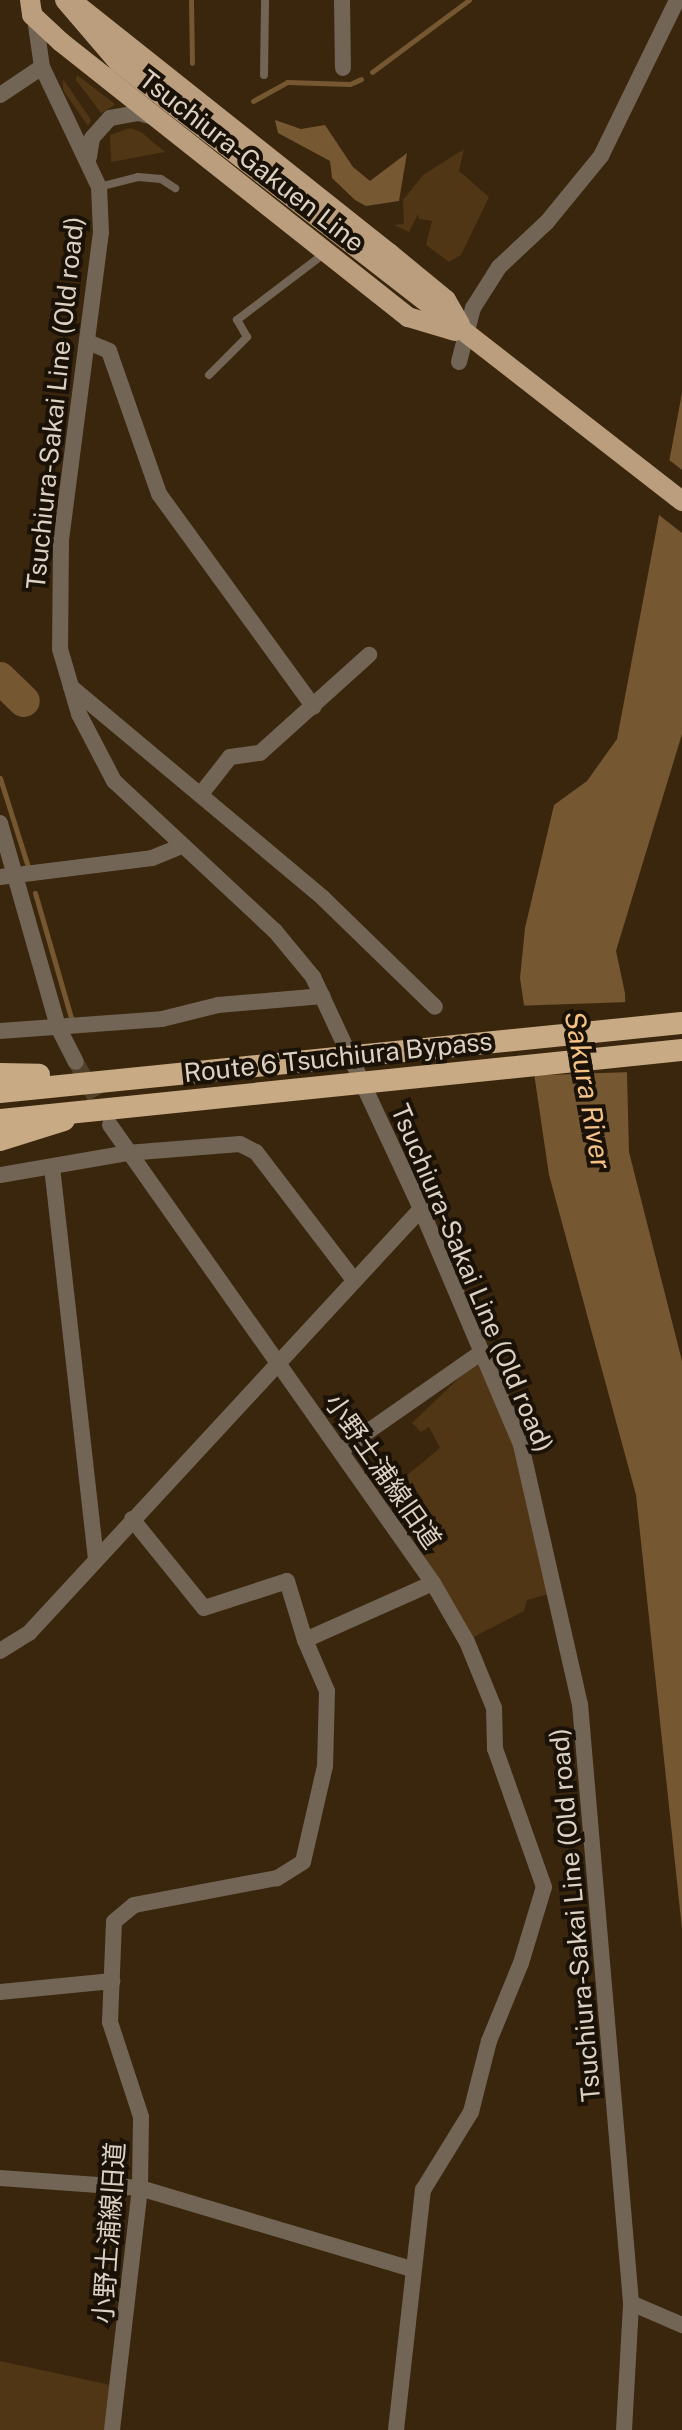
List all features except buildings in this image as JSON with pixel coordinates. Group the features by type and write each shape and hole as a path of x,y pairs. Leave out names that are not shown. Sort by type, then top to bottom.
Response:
{"highway":[{"name":"Route 6 Tsuchiura Bypass","path":"0,1092 76,1072 332,1060 682,1023"},
{"name":"Route 6 Tsuchiura Bypass","path":"0,1120 682,1050"},
{"path":"0,1074 76,1072"},
{"path":"0,1140 36,1133 84,1112"}],"main road":[{"name":"Tsuchiura-Gakuen Line","path":"68,0 446,300 466,334"},
{"path":"68,0 118,62 466,334"},
{"name":"Tsuchiura-Gakuen Line","path":"34,5 154,118 408,317 466,334 682,501"}],"street":[{"path":"17,0 34,5"},
{"path":"342,0 343,68"},
{"path":"459,362 473,308 499,267 547,222 601,156 677,0"},
{"name":"Tsuchiura-Sakai Line (Old road)","path":"34,5 42,67 89,157 99,187 101,232 60,554 60,649 71,687 95,752 108,771 179,847 275,931 323,996 421,1209 521,1445 580,1704 637,2305 624,2430"},
{"path":"0,95 42,67"},
{"path":"89,157 92,138 110,118 139,113 154,118"},
{"path":"88,342 109,351 159,494 314,707"},
{"path":"201,794 230,757 260,753 369,655"},
{"path":"71,687 344,917 435,1007"},
{"path":"0,823 7,876 76,1072"},
{"path":"7,876 152,858 179,847"},
{"path":"0,1031 162,1019 218,1005 323,996"},
{"name":"小野土浦線旧道","path":"110,1125 433,1583 305,1640 327,1691 325,1766 303,1862 277,1878 134,1905 114,1922 110,2022 141,2117 140,2188 112,2430"},
{"path":"0,1175 127,1153 240,1144 256,1152 354,1280"},
{"path":"52,1167 96,1559"},
{"path":"0,1651 29,1633 421,1209"},
{"path":"340,1451 482,1352"},
{"path":"132,1519 204,1608 287,1581 305,1640"},
{"path":"396,2430 411,2269 423,2190 471,2112 489,2041 521,1963 544,1887 495,1749 494,1708 467,1642 433,1583"},
{"path":"0,1992 112,1981"},
{"path":"0,2178 140,2188 411,2269"},
{"path":"637,2305 682,2325"}],"lane":[{"path":"264,75 265,0"},
{"path":"99,187 138,177 161,179 175,188"},
{"path":"209,375 247,337 237,320 326,252"}],"shaded area":[{"path":"77,75 115,104 101,113 76,80"},
{"path":"63,79 91,120 88,126 63,90"},
{"path":"275,120 301,129 325,125 353,167 370,181 407,153 399,201 366,206 355,200 332,178 330,161 278,133"},
{"path":"130,128 141,132 165,152 111,162 110,135"},
{"path":"464,149 459,171 489,197 461,255 449,262 426,245 432,221 419,219 418,214 409,232 394,225 404,224 403,200 423,175"},
{"path":"480,1358 515,1447 549,1594 527,1600 524,1611 472,1638 391,1500 399,1482 440,1448 429,1427 421,1432 412,1423"},
{"path":"0,2361 115,2386 106,2430 0,2430"}],"water":[{"name":"Sakura River","path":"682,393 682,734 616,951 625,993 629,1152 682,1361 682,1929 636,1495 549,1175 520,978 525,928 554,805 587,781 617,739"}],"pier":[{"path":"664,456 682,470 682,533 654,511"},
{"path":"629,1002 631,1072 523,1076 520,1006"}],"waterway":[{"path":"191,0 192,63"},
{"path":"372,72 469,0"},
{"path":"253,101 287,82 350,84 361,79"},
{"path":"0,678 24,701"},
{"path":"0,778 28,867"},
{"path":"35,893 72,1021"}],"tunnel":[{"path":"76,1062 106,1117"}]}
